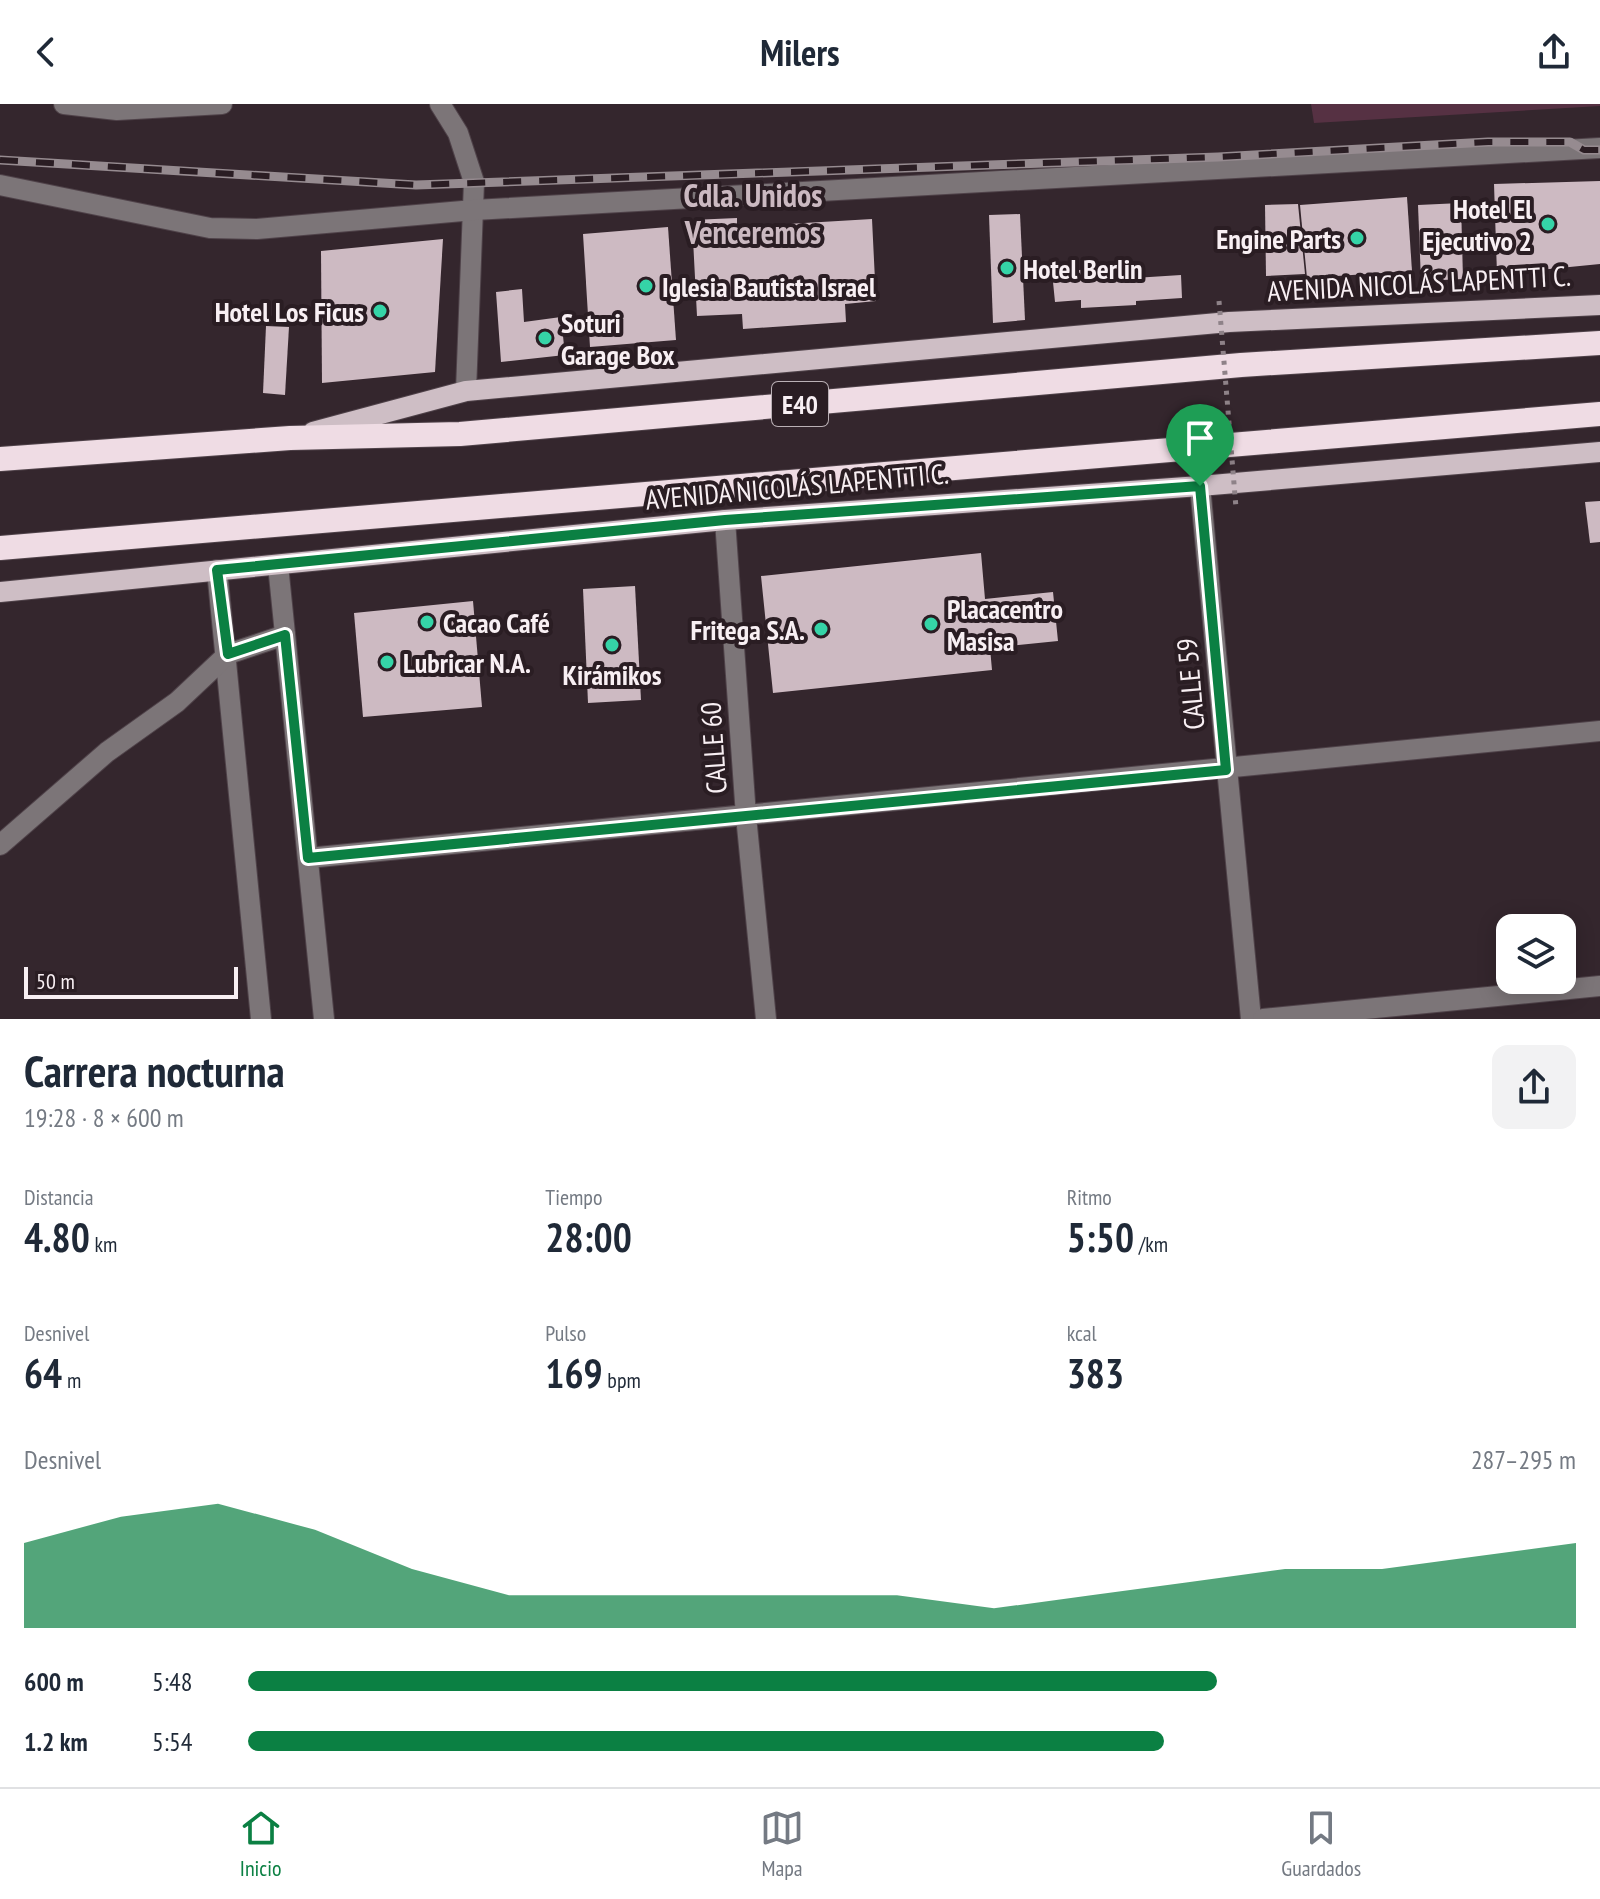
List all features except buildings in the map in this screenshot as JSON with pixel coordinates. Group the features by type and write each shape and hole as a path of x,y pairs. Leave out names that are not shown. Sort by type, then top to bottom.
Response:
{"highway":[{"name":"AVENIDA NICOLÁS LAPENTTI C.","path":"0,459 290,438 460,434 1241,365 1600,343"},
{"name":"AVENIDA NICOLÁS LAPENTTI C.","path":"0,548 1600,414"}],"main road":[{"name":"AVENIDA NICOLÁS LAPENTTI C.","path":"290,438 466,391 1229,322 1600,305"},
{"name":"AVENIDA NICOLÁS LAPENTTI C.","path":"0,592 725,520 1200,486 1600,452"}],"street":[{"path":"64,104 117,110 222,104"},
{"path":"440,104 458,133 471,169 474,210 466,391"},
{"path":"0,185 210,228 257,229 474,210 1600,148"},
{"name":"CALLE 59","path":"1200,486 1251,1019"},
{"name":"CALLE 60","path":"725,520 746,816 766,1019"},
{"path":"278,565 324,1019"},
{"path":"217,570 228,654 261,1019"},
{"path":"0,845 107,752 177,702 228,654 285,635"},
{"path":"308,858 1600,731"},
{"path":"1263,1019 1600,986"}],"path":[{"path":"1219,301 1236,508"}],"shaded area":[{"path":"1311,104 1600,104 1600,106 1314,123"}],"railway":[{"path":"0,160 416,185 1218,157 1488,142 1570,142 1584,150 1600,150"}],"place":[{"name":"Hotel El Ejecutivo 2","path":"1548,224"},
{"name":"Engine Parts","path":"1357,238"},
{"name":"Hotel Berlin","path":"1007,268"},
{"name":"Iglesia Bautista Israel","path":"646,286"},
{"name":"Hotel Los Ficus","path":"380,311"},
{"name":"Soturi Garage Box","path":"545,338"},
{"name":"Cacao Café","path":"427,622"},
{"name":"Placacentro Masisa","path":"931,624"},
{"name":"Fritega S.A.","path":"821,629"},
{"name":"Kirámikos","path":"612,645"},
{"name":"Lubricar N.A.","path":"387,662"}],"district":[{"name":"Cdla. Unidos Venceremos","path":"753,214"}],"route":[{"path":"1200,486 1226,770 308,858 285,635 228,654 222,617 217,570 725,520 1200,486"}]}
